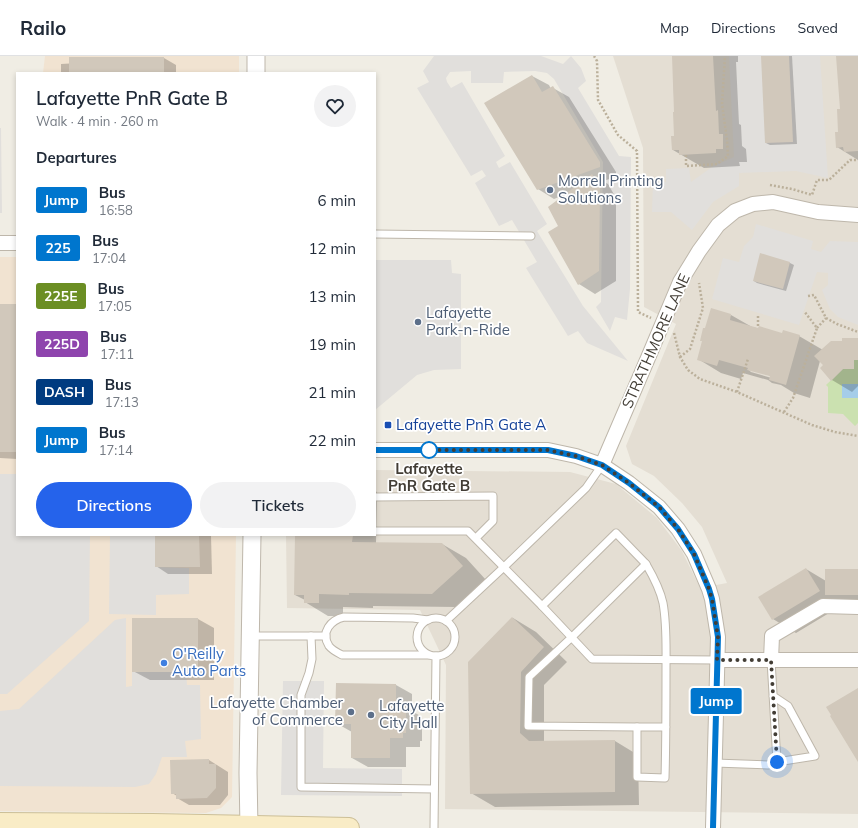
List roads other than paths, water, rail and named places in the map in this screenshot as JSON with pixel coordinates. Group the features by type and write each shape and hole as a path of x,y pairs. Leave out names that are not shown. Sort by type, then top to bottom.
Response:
{"main road":[{"path":"0,823 349,828"}],"street":[{"path":"256,56 256,72"},
{"name":"STRATHMORE LANE","path":"602,465 680,282 699,251 718,225 735,211 753,204 773,202 818,212 858,215"},
{"path":"0,243 16,243"},
{"path":"376,450 548,450 576,456 602,465 629,483 659,507 678,529 694,554 712,599 718,637 713,828"},
{"path":"249,827 248,773 252,536"},
{"path":"771,660 772,636 823,606 858,607"},
{"path":"717,660 858,660"}],"lane":[{"path":"376,234 531,236"},
{"path":"446,621 586,488 602,465"},
{"path":"376,497 493,496 493,521 476,538"},
{"path":"376,531 468,531 592,659 717,660"},
{"path":"542,606 616,533 646,564 656,580 663,602 666,629 665,778 637,777 637,727"},
{"path":"646,564 572,637 528,677 528,726 666,727"},
{"path":"428,620 413,618 344,617 338,619 328,627 326,636 329,645 333,650 342,655 433,656 442,655 448,653 452,648 456,636 451,625 441,618 434,618 423,623 417,634 417,641 420,647 424,652 433,656"},
{"path":"250,636 326,636"},
{"path":"311,636 312,659 309,673 301,695 300,787 434,789"},
{"path":"433,656 434,828"},
{"path":"771,660 777,762"},
{"path":"715,763 768,765 777,762 815,756 788,706 773,696"}],"water":[{"path":"842,384 858,384 858,398 842,398"}],"place":[{"name":"Morrell Printing Solutions","path":"550,190"},
{"name":"Lafayette Park-n-Ride","path":"418,322"},
{"name":"Lafayette PnR Gate A","path":"388,425"},
{"name":"Lafayette PnR Gate B","path":"429,450"},
{"name":"O'Reilly Auto Parts","path":"164,663"},
{"name":"Lafayette Chamber of Commerce","path":"351,712"},
{"name":"Lafayette City Hall","path":"371,715"}]}
